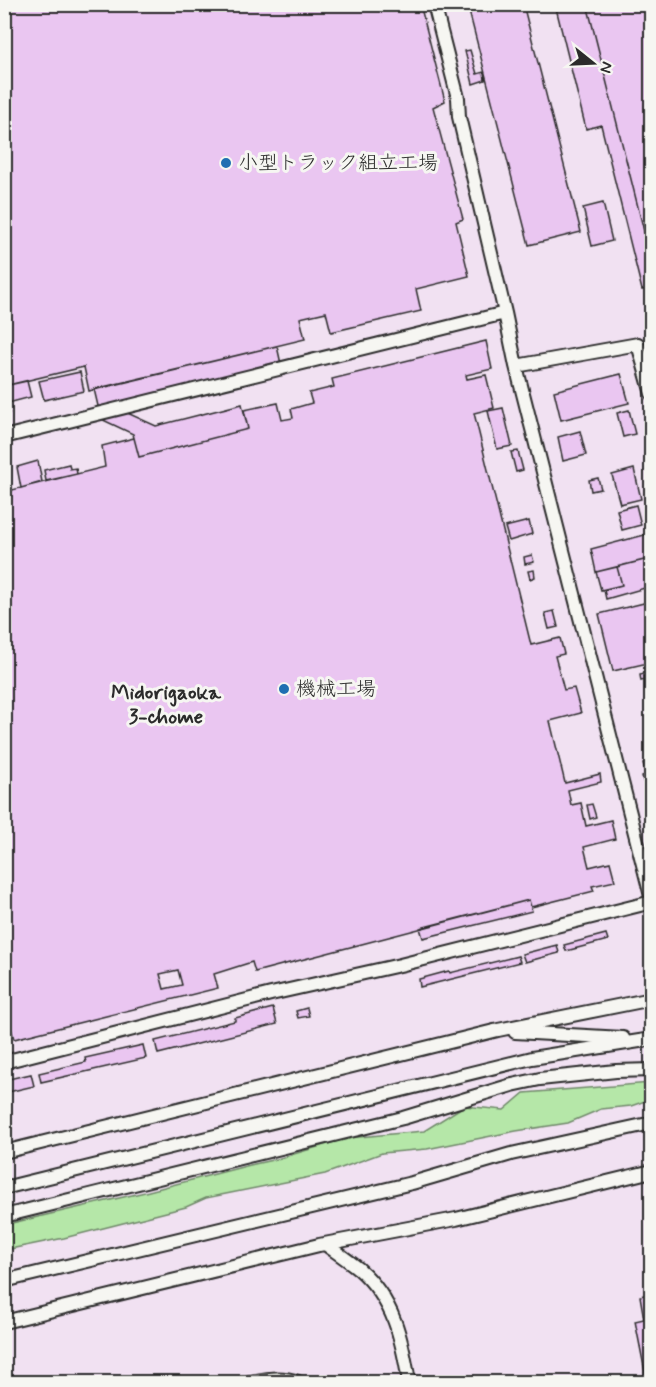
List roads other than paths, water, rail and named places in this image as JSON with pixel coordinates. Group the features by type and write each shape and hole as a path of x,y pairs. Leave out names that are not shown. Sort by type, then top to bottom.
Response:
{"lane":[{"path":"4,1062 651,901 516,366 506,313 459,117 458,98 434,4"},
{"path":"4,437 506,313"},
{"path":"516,366 638,344 651,394"},
{"path":"4,1152 498,1030 651,999"},
{"path":"498,1030 648,1039"},
{"path":"4,1188 532,1058 648,1039"},
{"path":"4,1216 403,1118 512,1085 540,1079 616,1071 651,1070"},
{"path":"4,1281 412,1182 511,1154 651,1124"},
{"path":"4,1322 325,1244 456,1219 651,1171"},
{"path":"325,1244 359,1269 376,1287 393,1316 402,1342 409,1383"},
{"path":"250,1383 274,1377 298,1383"}],"place":[{"name":"小型トラック組立工場","path":"226,163"},
{"name":"機械工場","path":"284,689"}],"district":[{"name":"Midorigaoka 3-chome","path":"166,705"}]}
